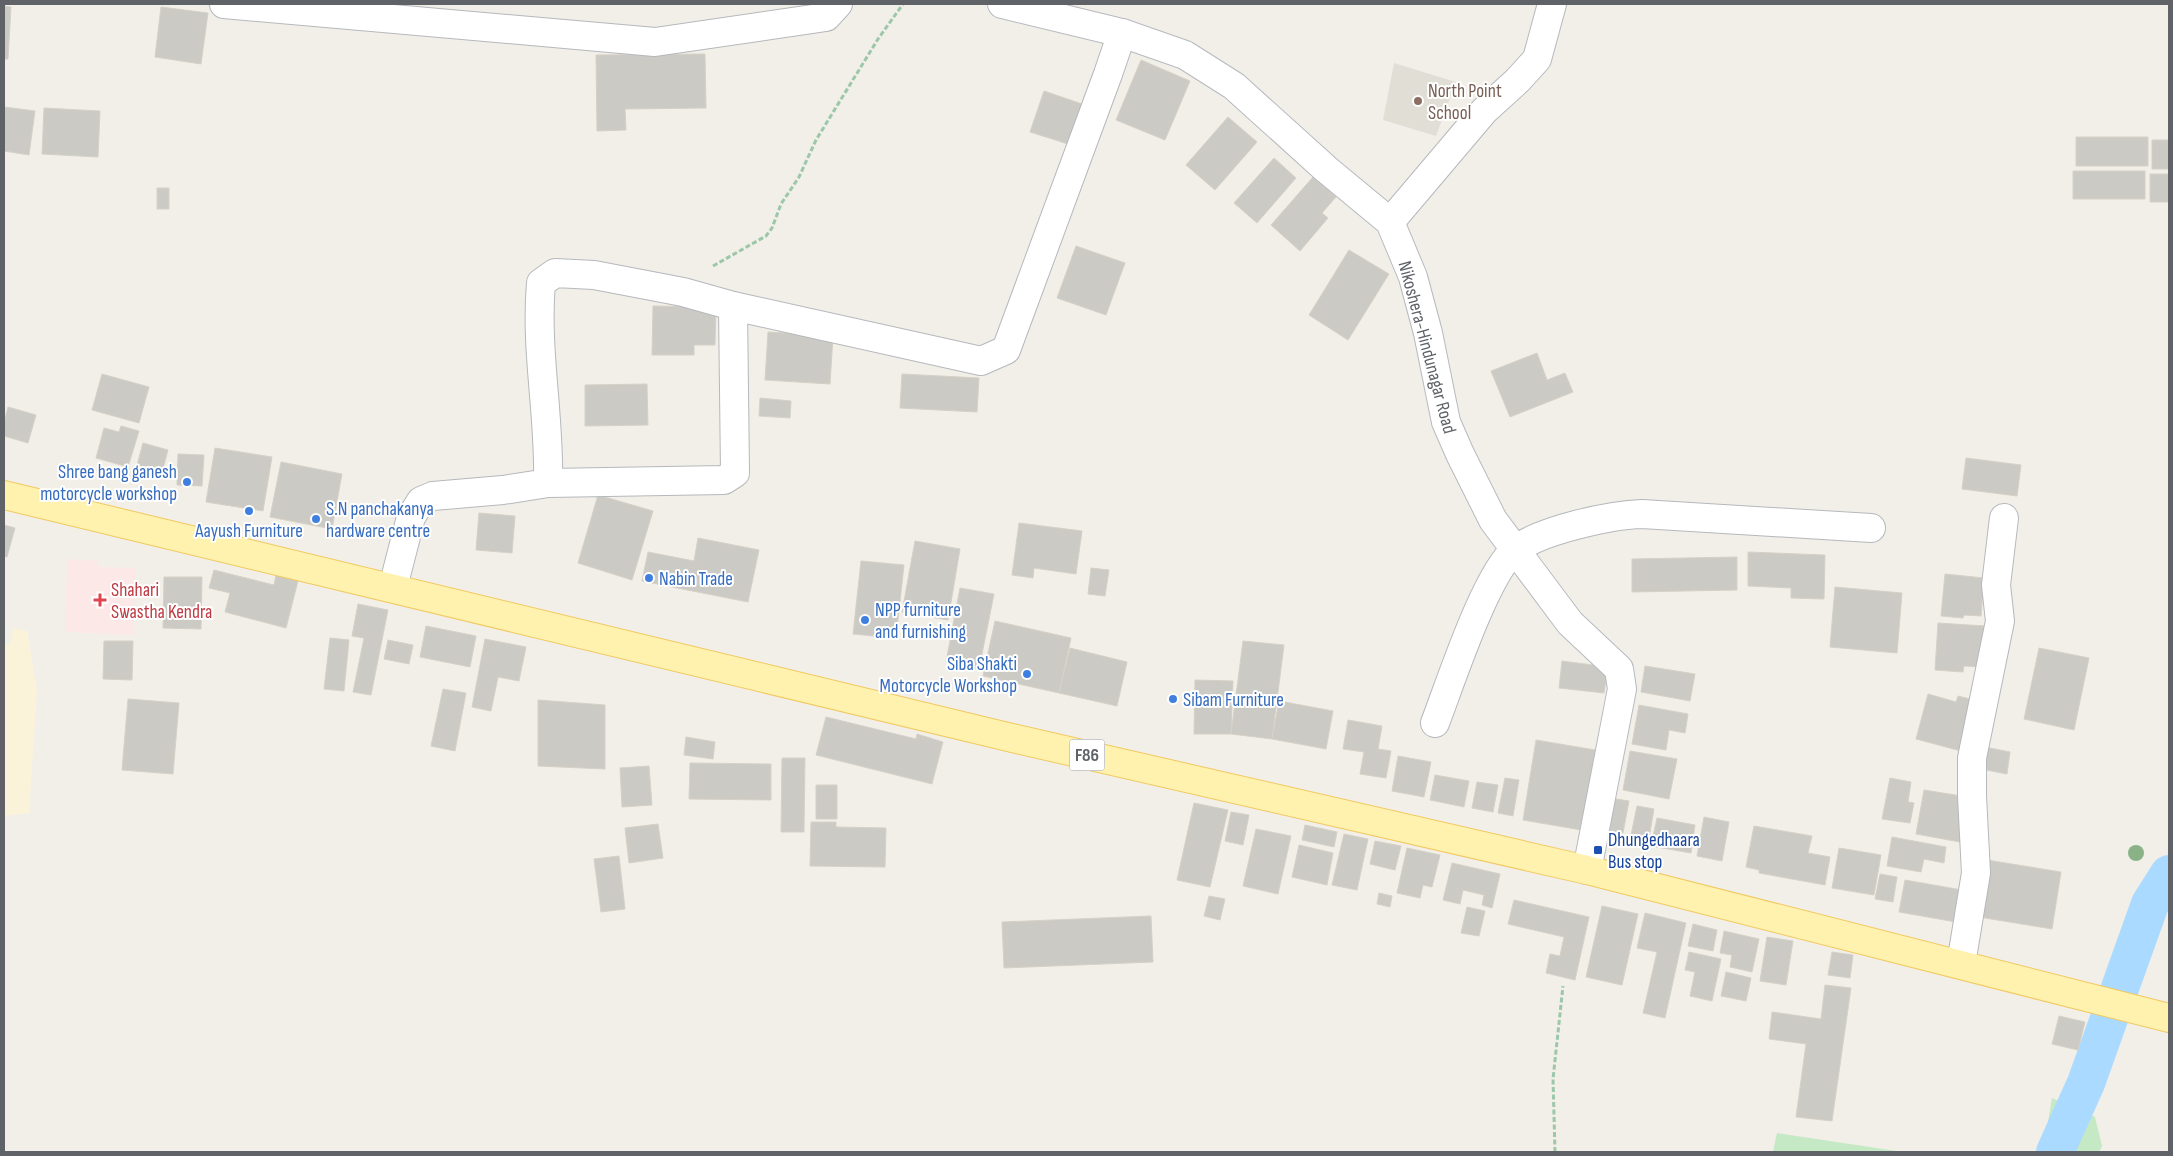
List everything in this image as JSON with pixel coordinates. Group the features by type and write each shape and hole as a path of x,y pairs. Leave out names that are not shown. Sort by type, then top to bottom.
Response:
{"main road":[{"name":"F86","path":"4,495 394,587 1008,737 1587,870 1960,964 2106,1004 2169,1018"}],"street":[{"path":"224,4 655,42 826,17 838,4"},
{"name":"Nikoshera-Hindunagar Road","path":"1002,4 1122,33 1185,55 1234,86 1326,169 1390,222 1415,287 1428,333 1446,422 1493,520 1570,623 1619,669 1622,689 1587,870"},
{"path":"1390,222 1484,111 1518,80 1537,59 1552,4"},
{"path":"548,483 549,457 538,317 541,283 555,273 594,275 683,292 733,306 981,360 1006,350 1122,33"},
{"path":"394,587 411,517 422,501 433,496 503,490 548,483 724,480 735,473 733,306"},
{"path":"1435,722 1500,566 1515,550 1538,538 1624,515 1871,528"},
{"path":"1960,964 1976,873 1972,758 2000,621 1996,585 2004,518"}],"path":[{"path":"683,292 713,266 766,236 772,228 781,204 799,176 806,157 826,123 903,4"},
{"path":"1555,1152 1553,1079 1563,986"}],"shaded area":[{"name":"North Point School","path":"1394,63 1456,82 1436,136 1383,120"},
{"name":"Shahari Swastha Kendra","path":"67,559 98,561 97,567 135,568 133,635 65,632"}],"green space":[{"path":"2052,1098 2095,1117 2102,1146 2099,1152 2043,1152"},
{"path":"1777,1133 1903,1152 1773,1152"}],"sand":[{"path":"13,628 27,631 37,690 29,813 4,816 4,643 10,645"}],"building":[{"path":"4,6 11,7 8,59 4,59"},
{"path":"161,7 208,13 201,64 155,57"},
{"path":"705,54 706,108 625,109 626,130 597,131 596,55"},
{"path":"1141,60 1190,81 1165,140 1116,120"},
{"path":"1044,91 1082,104 1068,144 1030,132"},
{"path":"4,107 35,111 29,155 4,151"},
{"path":"44,108 100,111 98,157 42,154"},
{"path":"1228,117 1257,142 1215,190 1186,165"},
{"path":"2076,137 2148,137 2148,166 2076,166"},
{"path":"2152,140 2169,140 2169,169 2152,169"},
{"path":"1274,158 1296,178 1257,223 1234,203"},
{"path":"2073,171 2145,171 2145,199 2073,199"},
{"path":"2150,174 2169,174 2169,202 2150,202"},
{"path":"1313,177 1336,197 1322,213 1328,218 1300,251 1271,225"},
{"path":"157,188 169,188 169,209 157,209"},
{"path":"1076,246 1125,263 1106,315 1057,298"},
{"path":"1349,250 1389,274 1348,340 1309,315"},
{"path":"653,306 716,307 715,345 694,345 694,355 652,355"},
{"path":"768,332 833,336 830,384 765,380"},
{"path":"1537,353 1547,380 1565,373 1573,392 1510,417 1491,371"},
{"path":"102,374 149,387 139,423 92,410"},
{"path":"902,374 979,378 977,412 900,408"},
{"path":"647,384 648,425 585,426 585,385"},
{"path":"760,398 791,401 790,418 759,416"},
{"path":"8,407 36,415 28,443 4,436 4,423"},
{"path":"121,426 139,431 128,467 96,458 104,428 119,432"},
{"path":"143,443 168,450 161,476 136,469"},
{"path":"215,448 272,457 263,511 206,502"},
{"path":"178,454 204,455 202,486 177,485"},
{"path":"1966,458 2021,465 2017,496 1962,489"},
{"path":"281,462 342,474 332,529 270,517"},
{"path":"598,495 653,511 632,580 578,563"},
{"path":"479,513 515,516 512,553 476,550"},
{"path":"1019,523 1082,531 1076,574 1034,568 1033,578 1012,575"},
{"path":"4,525 15,528 7,557 4,556"},
{"path":"698,538 759,550 748,602 642,581 648,552 694,561"},
{"path":"915,541 960,549 948,620 902,612"},
{"path":"1748,552 1825,555 1824,599 1791,598 1791,588 1748,586"},
{"path":"1737,557 1737,590 1632,592 1632,559"},
{"path":"861,561 904,565 896,638 853,634"},
{"path":"1091,568 1109,570 1105,596 1088,594"},
{"path":"214,570 274,585 277,571 299,577 286,628 225,612 230,593 209,588"},
{"path":"1945,574 1984,578 1981,616 1964,615 1963,618 1941,616"},
{"path":"164,577 202,577 201,629 163,628"},
{"path":"1835,587 1902,593 1897,653 1830,647"},
{"path":"960,588 994,594 979,669 946,662"},
{"path":"358,604 388,610 371,695 353,692 364,638 352,636"},
{"path":"995,621 1071,638 1059,693 983,676"},
{"path":"1938,623 1985,626 1982,667 1964,666 1963,672 1935,670"},
{"path":"426,626 476,636 470,667 420,657"},
{"path":"330,638 349,640 344,691 324,689"},
{"path":"485,639 526,647 519,681 498,677 491,711 472,707"},
{"path":"388,640 413,645 409,664 384,659"},
{"path":"104,641 133,641 132,680 103,679"},
{"path":"1243,641 1284,645 1272,739 1231,734"},
{"path":"1070,648 1127,662 1117,706 1059,693"},
{"path":"2039,648 2089,658 2074,730 2024,719"},
{"path":"1562,661 1608,667 1604,693 1559,688"},
{"path":"1645,666 1695,674 1690,701 1641,692"},
{"path":"1195,680 1233,681 1231,734 1194,734"},
{"path":"443,689 466,693 455,751 431,746"},
{"path":"1928,694 1956,702 1958,696 1974,700 1961,751 1916,739"},
{"path":"128,699 179,703 173,774 122,770"},
{"path":"538,700 605,705 605,769 538,766"},
{"path":"1279,701 1333,711 1326,749 1272,739"},
{"path":"1639,705 1688,714 1685,733 1669,730 1666,750 1632,744"},
{"path":"826,717 916,739 917,734 943,742 932,784 816,755"},
{"path":"1348,720 1382,726 1378,749 1391,751 1386,778 1360,774 1364,752 1343,749"},
{"path":"686,737 715,742 713,759 684,755"},
{"path":"1536,740 1601,751 1587,831 1523,820"},
{"path":"1985,747 2010,752 2007,774 1981,769"},
{"path":"1630,751 1677,759 1669,799 1623,790"},
{"path":"1398,756 1431,762 1424,797 1392,791"},
{"path":"782,758 805,758 804,832 781,832"},
{"path":"690,763 771,764 771,800 689,799"},
{"path":"649,766 652,805 622,807 620,768"},
{"path":"1435,775 1469,781 1464,807 1430,800"},
{"path":"1505,778 1519,780 1513,816 1498,813"},
{"path":"1890,778 1911,782 1908,802 1914,803 1910,823 1882,819"},
{"path":"1477,782 1498,785 1493,812 1472,808"},
{"path":"816,785 837,785 837,819 816,819"},
{"path":"1924,790 1968,797 1960,842 1916,834"},
{"path":"1610,798 1629,801 1623,833 1604,829"},
{"path":"1194,803 1228,810 1210,887 1177,880"},
{"path":"1637,806 1654,809 1648,844 1630,840"},
{"path":"1231,812 1249,815 1243,845 1225,841"},
{"path":"1704,817 1729,822 1722,861 1697,856"},
{"path":"1657,818 1695,825 1691,853 1651,846"},
{"path":"811,822 836,822 836,827 886,828 885,867 810,866"},
{"path":"658,824 663,858 629,863 625,828"},
{"path":"1305,825 1337,832 1334,847 1302,840"},
{"path":"1754,826 1812,836 1808,853 1830,857 1825,885 1759,873 1759,870 1746,867"},
{"path":"1256,829 1291,836 1278,894 1243,886"},
{"path":"1344,834 1368,839 1357,890 1332,885"},
{"path":"1892,837 1946,847 1944,863 1924,859 1921,872 1887,866"},
{"path":"1375,841 1401,846 1395,870 1370,864"},
{"path":"1299,845 1333,853 1327,885 1292,877"},
{"path":"1407,848 1440,855 1432,887 1423,885 1420,898 1397,893"},
{"path":"1839,848 1881,855 1874,895 1832,888"},
{"path":"619,856 625,909 601,912 594,859"},
{"path":"1987,860 2061,872 2052,929 1979,917"},
{"path":"1452,863 1500,874 1492,908 1482,905 1484,895 1463,890 1460,904 1443,900"},
{"path":"1880,874 1897,877 1893,902 1875,899"},
{"path":"1905,880 1962,890 1956,922 1899,912"},
{"path":"1379,893 1392,896 1390,907 1377,904"},
{"path":"1209,896 1225,899 1220,920 1204,916"},
{"path":"1514,900 1589,917 1575,980 1546,973 1550,954 1560,956 1564,937 1508,924"},
{"path":"1602,906 1638,914 1622,985 1586,977"},
{"path":"1467,907 1485,911 1479,936 1461,933"},
{"path":"1645,913 1686,923 1665,1018 1643,1013 1657,952 1637,948"},
{"path":"1151,916 1153,962 1004,968 1002,922"},
{"path":"1693,924 1717,930 1713,951 1688,946"},
{"path":"1724,931 1759,939 1752,972 1730,967 1732,955 1720,953"},
{"path":"1767,937 1793,941 1786,985 1760,981"},
{"path":"1689,952 1721,959 1712,1001 1690,996 1695,972 1685,970"},
{"path":"1832,952 1853,955 1850,978 1828,975"},
{"path":"1726,972 1751,978 1746,1001 1721,996"},
{"path":"1825,985 1851,988 1832,1121 1796,1117 1806,1044 1769,1039 1772,1012 1821,1019"},
{"path":"2059,1016 2085,1022 2078,1050 2052,1044"}],"waterway":[{"path":"2055,1152 2086,1083 2150,904 2169,874"}],"place":[{"name":"North Point School","path":"1418,101"},
{"name":"Shree bang ganesh motorcycle workshop","path":"187,482"},
{"name":"Aayush Furniture","path":"249,511"},
{"name":"S.N panchakanya hardware centre","path":"316,519"},
{"name":"Nabin Trade","path":"649,578"},
{"name":"Shahari Swastha Kendra","path":"100,600"},
{"name":"NPP furniture and furnishing","path":"865,620"},
{"name":"Siba Shakti Motorcycle Workshop","path":"1027,674"},
{"name":"Sibam Furniture","path":"1173,699"},
{"name":"Dhungedhaara Bus stop","path":"1598,850"}]}
